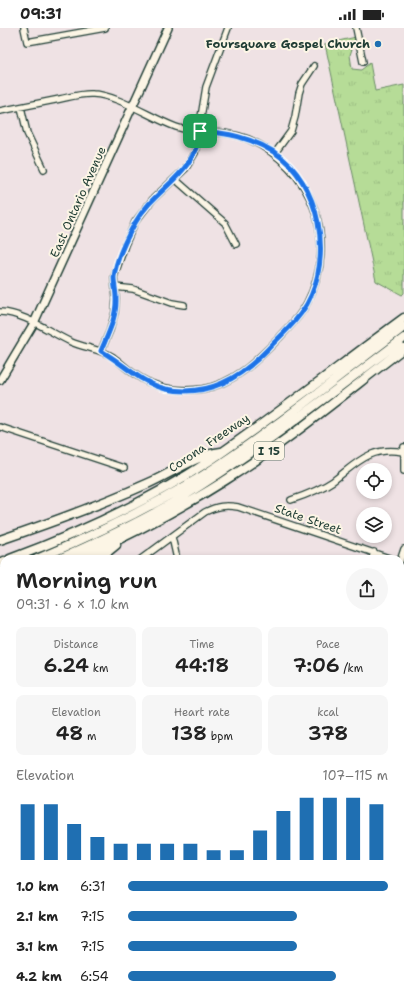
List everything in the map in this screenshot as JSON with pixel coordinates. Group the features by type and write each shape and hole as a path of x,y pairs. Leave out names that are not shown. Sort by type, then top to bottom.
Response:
{"highway":[{"name":"Corona Freeway","path":"21,555 48,545 127,508 222,452 404,318"},
{"path":"46,555 109,527 201,476 252,442 404,327"},
{"path":"67,555 124,528 183,496 214,477 288,426 404,338"},
{"name":"I 15","path":"86,555 123,538 225,481 274,447 404,348"},
{"path":"0,540 68,517 149,483 210,453 222,452"},
{"path":"103,555 123,538"}],"main road":[{"name":"East Ontario Avenue","path":"0,380 34,324 168,28"}],"street":[{"path":"24,28 27,42 105,28"},
{"path":"101,351 110,330 114,312 116,299 114,277 117,266 135,222 153,199 186,168 195,153 200,131 206,87 228,28"},
{"path":"356,28 363,62"},
{"path":"275,153 291,131 295,117 298,93 314,66"},
{"path":"0,111 92,94 113,98 178,128 231,133 248,139 275,153 294,172 313,202 321,237 319,272 307,305 293,324 250,367 220,385 202,389 165,388 151,384 101,351 74,343 12,313 0,312"},
{"path":"21,107 27,133 44,169"},
{"path":"175,179 225,223 236,244"},
{"path":"115,287 134,289 172,303 184,305"},
{"path":"0,427 124,468"},
{"path":"291,500 316,492 333,481 355,462 382,452 404,450 404,471"},
{"name":"State Street","path":"172,537 204,512 226,505 238,506 382,555"},
{"path":"147,555 172,537 176,555"}],"green space":[{"path":"356,37 350,55 352,69 361,70 370,63 375,91 404,85 404,293 402,295 376,281 325,44"}],"place":[{"name":"Foursquare Gospel Church","path":"378,44"}],"route":[{"path":"200,131 231,133 248,139 275,153 294,172 313,202 321,237 321,254 319,272 307,305 293,324 250,367 220,385 202,389 184,390 165,388 151,384 101,351 110,330 114,312 116,299 114,277 124,245 135,222 153,199 186,168 195,153 199,142 200,131"}]}
